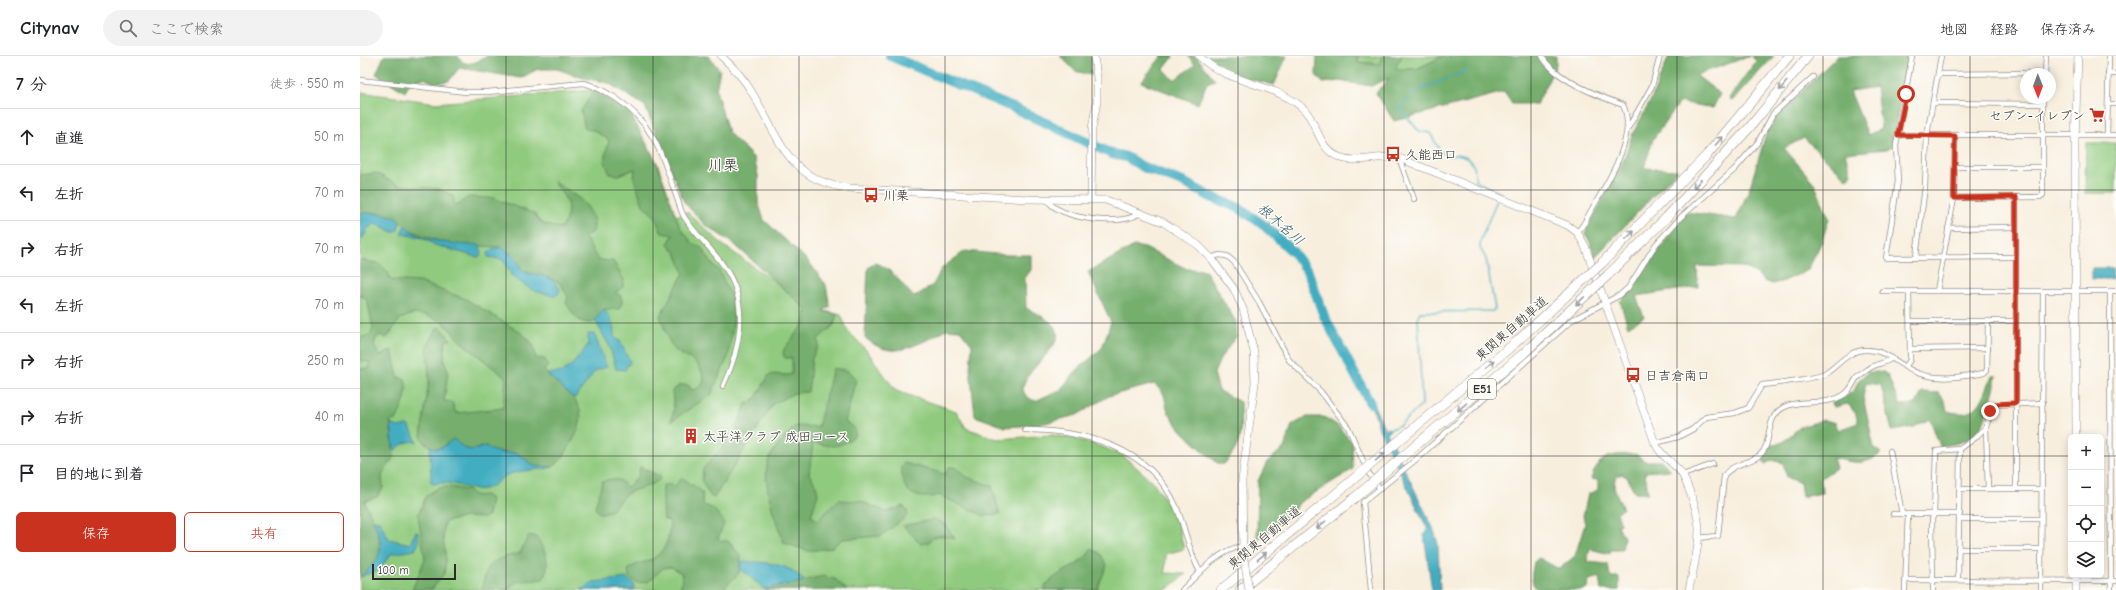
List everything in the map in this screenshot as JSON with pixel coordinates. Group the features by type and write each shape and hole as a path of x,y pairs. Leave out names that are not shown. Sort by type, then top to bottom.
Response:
{"highway":[{"name":"東関東自動車道","path":"1221,590 1515,343 1602,263 1707,155 1789,56"},
{"name":"東関東自動車道","path":"1240,590 1352,500 1485,387 1608,275 1666,218 1750,127 1808,56"}],"street":[{"path":"721,56 746,83 790,159 801,171 816,180 848,188 1047,199 1091,198 1120,204 1164,222 1180,232 1212,258 1234,289 1243,309 1254,352 1255,383 1242,480 1243,550 1249,590"},
{"path":"1091,198 1092,133 1097,102 1097,78 1094,56"},
{"path":"1199,56 1220,73 1259,85 1298,104 1307,114 1323,145 1332,154 1346,160 1386,156 1399,158 1497,199 1567,226 1577,232 1585,246 1589,262 1606,302 1656,444 1664,457 1678,468 1683,475 1698,520 1698,538 1689,590"},
{"path":"1542,56 1546,64 1559,74 1597,96 1622,105 1627,114 1627,129"},
{"path":"1577,232 1584,224 1614,170 1627,129 1652,86 1660,56"},
{"path":"1912,56 1896,146 1898,181 1886,258 2016,257"},
{"path":"1916,258 1925,187 1927,135 1941,56"},
{"path":"2045,68 2046,56"},
{"path":"2076,434 2075,135 2078,56"},
{"path":"2107,134 2109,56"},
{"path":"1938,74 2020,74"},
{"path":"2108,74 2116,74"},
{"path":"1371,590 1364,502 1410,464 1572,320 1606,302 1628,288 1656,244 1681,217 1735,168 1758,142 1773,114 1813,77"},
{"path":"360,80 466,92 487,92 584,83 595,86 630,107 652,134 683,215 690,226 726,269 735,286 740,318 739,339 732,367 723,386"},
{"path":"1933,103 2020,104"},
{"path":"1954,198 2040,197 2043,195 2043,104"},
{"path":"2108,104 2116,104"},
{"path":"1898,135 1955,136 2116,134"},
{"path":"1937,291 1954,198 1956,167 1955,136"},
{"path":"1399,158 1414,199"},
{"path":"1956,167 2043,167"},
{"path":"2016,197 2016,488"},
{"path":"1047,199 1051,205 1085,219 1123,219 1134,217 1140,212"},
{"path":"1948,228 2016,227"},
{"path":"1212,258 1219,255 1227,256 1234,262 1256,296 1289,360 1321,392 1348,427 1368,472 1380,489"},
{"path":"1882,291 2116,291"},
{"path":"1906,367 1910,360 1909,291"},
{"path":"2041,590 2041,489 2043,485 2043,291"},
{"path":"2110,291 2113,404 2110,490 2113,581 2111,590"},
{"path":"1910,321 2016,321"},
{"path":"1656,444 1678,437 1693,429 1706,417 1735,413 1748,408 1762,385 1824,374 1846,356 1860,350 1879,351 1906,367 1929,376 1947,378 1984,373 1987,370 1988,321"},
{"path":"1910,349 1988,348"},
{"path":"1698,538 1718,536 1724,476 1728,470 1760,455 1765,447 1769,427 1776,414 1782,408 1814,401 1825,402 1835,399 1845,394 1855,385 1856,379 1872,366 1886,363 1892,358"},
{"path":"1988,488 1986,426 1993,405 2043,403"},
{"path":"1932,590 1932,519 1934,514 1936,450 1960,449 1986,426"},
{"path":"1025,430 1050,430 1078,435 1098,440 1133,456 1165,486 1183,523 1200,572"},
{"path":"1958,580 1960,449"},
{"path":"1890,451 1905,514 1905,590"},
{"path":"1683,475 1713,464"},
{"path":"1960,489 2041,489"},
{"path":"2110,490 2116,490"},
{"path":"1893,514 1934,514 1960,517 2041,519"},
{"path":"1958,549 2041,549"},
{"path":"1182,590 1200,572 1223,554 1243,550"},
{"path":"1905,580 2041,580 2076,578 2113,581"},
{"path":"2076,578 2076,590"}],"green space":[{"path":"384,56 458,56 464,62 471,63 487,56 708,56 720,70 716,90 728,132 754,158 758,175 758,202 764,220 808,261 826,285 830,307 823,311 837,314 834,325 818,339 819,345 812,358 808,392 794,393 773,404 714,498 711,497 702,481 703,469 738,430 735,427 739,422 746,404 755,399 769,375 792,374 792,358 785,358 783,354 784,349 805,322 806,309 734,244 705,225 684,202 645,106 608,83 583,78 557,69 538,69 521,78 459,68 449,81 434,83 424,78 410,83 405,92 376,74"},
{"path":"1060,56 1091,56 1091,75 1075,71"},
{"path":"1162,56 1174,56 1164,69 1174,80 1195,65 1188,56 1196,56 1215,80 1207,83 1198,104 1141,82"},
{"path":"1207,56 1287,56 1274,85 1246,78 1230,72 1222,68"},
{"path":"1317,56 1358,56 1358,62 1379,64 1382,56 1402,56 1395,69 1416,69 1444,56 1556,56 1556,65 1537,104 1512,104 1504,92 1394,121 1376,93 1389,78 1371,86 1339,81 1323,83 1316,75"},
{"path":"1358,56 1444,56 1416,69 1395,69 1358,62"},
{"path":"1669,56 1750,56 1696,75 1720,94 1713,108 1680,102 1653,139 1644,168 1678,170 1594,258 1591,244 1585,233 1624,159 1632,135 1651,100"},
{"path":"1751,56 1774,56 1732,101 1729,98 1756,61"},
{"path":"1837,56 1908,56 1892,146 1887,149 1845,153 1851,173 1847,179 1804,138 1784,148 1814,183 1829,218 1822,241 1808,270 1784,281 1772,284 1764,281 1756,273 1743,267 1697,266 1698,287 1636,296 1644,317 1628,327 1620,301 1629,292 1686,212 1736,219 1749,190 1767,131 1777,117","holes":["1876,87 1881,129 1868,135 1850,91"]},
{"name":"太平洋クラブ 成田コース","path":"594,90 657,163 676,216 687,212 723,245 812,308 841,315 848,331 867,351 896,391 956,411 966,428 997,439 1053,435 1084,441 1121,454 1153,482 1175,513 1184,549 1166,554 1165,573 1186,574 1166,590 360,590 360,92 436,103"},
{"path":"594,90 629,111 657,163 680,227 693,244 701,247 713,265 719,270 731,297 734,318 728,357 711,395 671,421 674,409 672,391 680,385 688,385 692,390 699,388 704,382 699,366 676,351 672,346 660,316 684,273 676,253 668,244 673,235 662,233 654,216 643,205 634,179 635,169 619,175 610,174 604,161 609,140 593,130 585,129 581,111"},
{"path":"2086,143 2116,143 2116,193 2085,193"},
{"path":"376,173 398,185 439,189 453,196 455,205 460,204 468,197 493,198 535,214 539,221 546,225 562,228 566,220 568,208 565,198 553,181 582,201 592,215 594,223 593,232 584,236 598,260 613,261 624,280 623,287 615,293 621,296 622,302 619,309 604,309 593,323 584,322 577,318 566,303 568,297 560,283 540,274 531,274 522,270 515,258 501,247 457,245 438,241 409,230 396,217 375,213 360,213 360,175"},
{"path":"1134,246 1145,248 1187,269 1205,270 1236,322 1236,337 1221,357 1214,373 1219,391 1240,402 1240,435 1235,450 1224,464 1219,464 1213,460 1191,440 1172,419 1167,408 1164,395 1154,384 1109,396 1077,415 1037,425 1005,427 975,416 970,368 972,345 960,330 946,329 920,343 897,350 880,347 865,338 868,268 874,263 891,272 914,297 933,285 942,268 965,251 1007,255 1031,255 1031,270 1025,278 1026,308 1050,322 1056,329 1057,337 1053,347 1027,377 1023,386 1025,394 1035,401 1060,390 1077,370 1102,348 1111,322 1088,272"},
{"path":"360,260 378,263 388,272 390,280 419,282 466,299 523,334 533,344 536,358 545,359 548,366 544,371 569,393 575,401 581,418 579,428 571,444 562,458 553,467 535,466 517,453 493,451 485,446 471,450 461,446 453,439 443,447 436,449 425,443 421,436 429,380 427,346 438,327 443,330 451,340 446,340 444,360 448,371 444,401 452,402 456,413 503,408 506,378 460,341 443,322 425,315 413,314 400,319 387,338 380,335 376,338 374,346 380,356 392,350 398,377 405,379 406,395 396,420 390,421 394,456 382,476 383,488 377,497 364,501 378,532 380,550 377,559 371,568 360,577 360,369 370,368 370,362 360,361 360,338 371,334 373,327 367,300 360,295"},
{"path":"833,368 848,371 856,379 845,422 854,427 856,435 844,443 835,446 813,443 809,474 816,485 818,494 811,516 818,520 838,500 860,501 887,512 903,506 907,510 907,516 881,536 842,539 831,548 808,551 784,543 770,501 766,478 767,468 769,459 774,450 796,426 818,427"},
{"path":"1868,372 1884,372 1888,376 1900,405 1916,404 1922,392 1939,393 1945,401 1947,411 1958,413 1966,413 1978,406 1992,376 1997,376 1995,378 1995,386 1985,420 1980,428 1974,435 1966,440 1955,444 1940,446 1930,419 1914,427 1892,431 1881,385 1866,383 1863,397 1874,448 1881,453 1864,462 1852,462 1833,458 1836,468 1821,478 1822,493 1802,497 1800,483 1787,477 1783,463 1772,460 1765,464 1762,456 1768,446 1783,442 1800,427 1824,420 1836,423 1838,430 1858,423 1856,414 1848,404 1834,407 1832,403 1847,396 1855,389 1858,381"},
{"path":"1307,417 1324,417 1337,425 1352,442 1353,469 1300,502 1289,517 1257,540 1258,481 1267,462 1284,448 1292,425"},
{"path":"1636,454 1644,461 1662,461 1671,470 1645,472 1648,494 1635,493 1627,477 1621,474 1615,478 1614,488 1623,509 1617,512 1620,524 1617,526 1624,537 1622,550 1610,550 1610,554 1590,549 1587,562 1608,564 1610,577 1619,577 1619,590 1601,590 1599,577 1589,580 1588,587 1583,590 1537,590 1532,580 1534,562 1539,558 1559,569 1575,556 1585,524 1583,516 1588,494 1598,490 1598,480 1591,479 1598,464 1613,455"},
{"path":"904,463 945,474 949,467 955,467 967,477 992,486 1000,514 984,516 939,495 925,497 912,493 903,482 901,467"},
{"path":"640,467 660,476 659,480 628,493 610,511 599,513 595,508 602,482 610,479 620,480 627,487 638,476"},
{"path":"682,478 687,481 688,485 693,485 702,492 703,505 710,507 716,512 724,524 718,538 721,541 728,541 741,556 739,573 725,587 725,590 679,590 683,580 681,573 671,567 663,568 648,582 637,583 629,577 628,570 635,565 654,558 665,546 670,521 664,520 663,485 668,484 674,486"},
{"path":"449,487 468,490 476,496 486,495 491,499 488,515 484,518 466,517 445,522 443,535 446,567 444,573 432,589 412,590 425,559 418,515 426,496 438,488"},
{"path":"936,519 946,525 955,539 937,536 928,543 921,544 903,526"},
{"path":"529,535 537,537 546,557 547,567 543,579 516,582 509,588 509,590 482,590 489,567 497,560 520,553"},
{"path":"1091,549 1100,553 1107,565 1097,590 1043,590 1054,578 1082,561"},
{"path":"823,576 835,579 847,590 764,590"}],"water":[{"path":"360,213 381,214 396,218 400,221 398,230 393,232 375,223 366,230 365,235 360,241"},
{"path":"405,225 411,231 429,239 450,243 479,245 482,252 480,256 476,257 435,245 423,238 402,234"},
{"path":"501,247 515,257 522,270 526,273 546,277 556,283 560,290 558,294 554,296 534,291 512,276 503,260 488,257 488,253 492,249"},
{"path":"2092,268 2113,268 2112,279 2092,279"},
{"path":"604,309 612,322 614,337 620,341 630,362 625,370 616,369 610,347 595,320"},
{"path":"588,334 594,334 607,367 595,371 575,398 547,374 562,372 573,364 588,345"},
{"path":"1362,389 1368,393 1385,429 1389,428 1390,430 1387,433 1433,528 1438,544 1440,590 1432,590 1424,534 1427,531 1427,528 1379,429 1377,419"},
{"path":"391,424 398,427 407,425 410,427 417,442 405,443 394,451"},
{"path":"453,439 461,446 468,449 472,450 486,446 493,451 517,453 535,466 553,467 510,474 490,487 484,489 472,489 448,483 433,484 431,482 430,446 436,449 443,447"},
{"path":"373,520 379,521 389,539 410,544 416,531 418,533 419,542 415,550 391,554 379,570 360,577 373,564 380,552 380,538"},
{"path":"741,561 782,566 790,569 803,580 802,582 764,589 740,568"},
{"path":"627,578 634,584 634,590 581,590 593,582"}],"waterway":[{"name":"根木名川","path":"890,56 1016,109 1112,154 1126,157 1143,167 1185,183 1211,197 1239,208 1265,226 1293,252 1308,272 1324,316 1370,403"},
{"path":"1467,71 1419,90 1399,108 1419,131 1430,133 1440,150 1445,155 1462,156 1470,160 1475,171 1475,181 1500,193 1500,195"},
{"path":"1388,430 1400,425 1422,405 1418,316 1420,312 1493,311 1495,309 1486,259 1480,248 1481,239 1497,200"}],"place":[{"name":"セブン-イレブン","path":"2097,115"},
{"name":"久能西口","path":"1393,154"},
{"name":"川栗","path":"871,195"},
{"name":"日吉倉南口","path":"1633,375"},
{"name":"太平洋クラブ 成田コース","path":"691,436"}],"district":[{"name":"川栗","path":"723,165"}],"route":[{"path":"1906,94 1898,135 1955,136 1956,167 1954,198 2016,197 2016,403 1996,404 1991,407 1990,411"}]}
